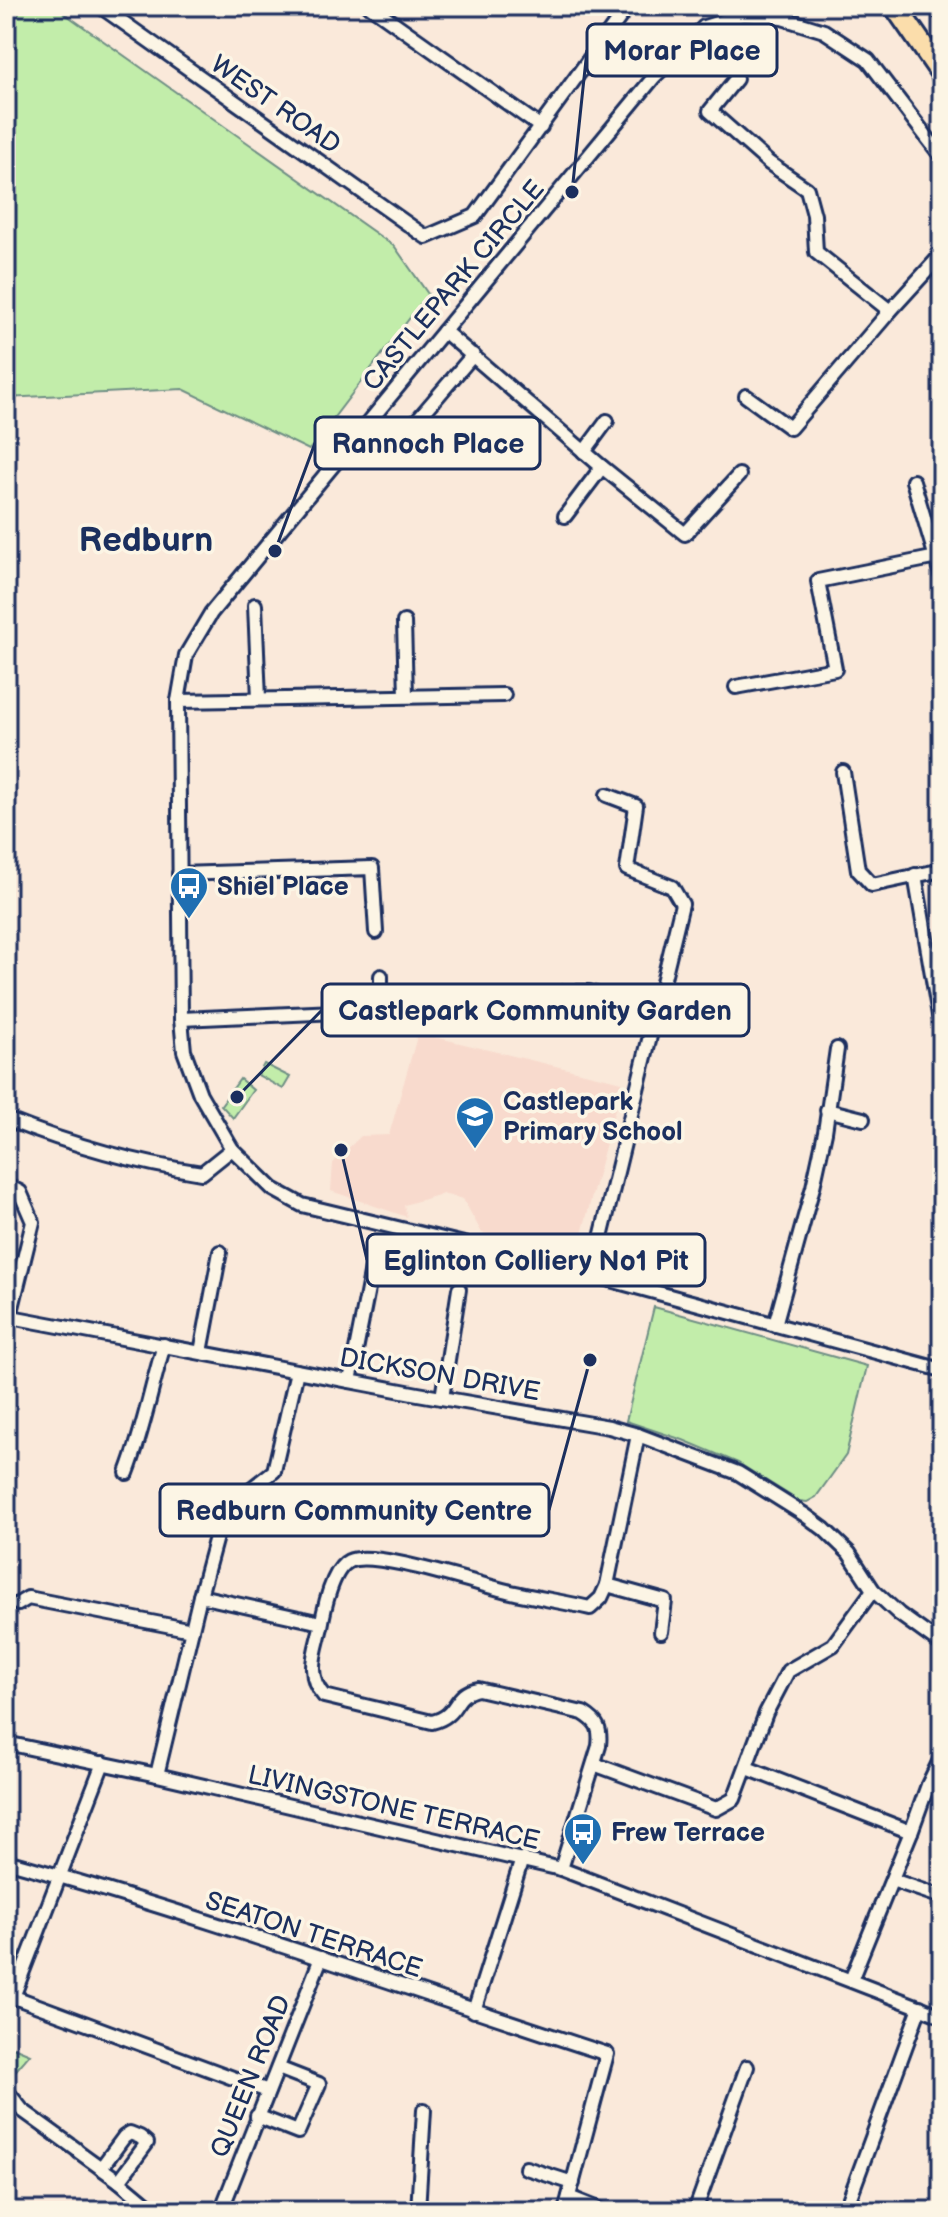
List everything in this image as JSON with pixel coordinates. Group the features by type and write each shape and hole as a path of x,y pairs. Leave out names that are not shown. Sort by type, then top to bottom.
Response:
{"highway":[{"path":"895,6 942,74"}],"street":[{"name":"WEST ROAD","path":"100,6 426,237 475,216 541,127"},
{"path":"370,6 541,127 629,6"},
{"name":"CASTLEPARK CIRCLE","path":"941,1367 592,1275 302,1205 273,1189 232,1149 200,1094 184,1051 181,1019 178,701 186,655 211,613 654,77 704,27 742,15 782,18 824,31 868,60 942,157"},
{"path":"736,79 710,111 769,163 807,189 814,215 816,252 890,311"},
{"path":"746,396 790,428 942,254"},
{"path":"444,331 685,534 739,475"},
{"path":"401,439 473,355"},
{"path":"584,452 607,421"},
{"path":"565,516 602,467"},
{"path":"913,481 939,557 942,578"},
{"path":"736,687 835,669 818,581 939,557"},
{"path":"255,605 259,699"},
{"path":"404,622 406,696"},
{"path":"178,701 504,695"},
{"path":"843,772 858,870 872,885 942,870"},
{"path":"592,1275 682,904 672,887 627,869 636,806 607,795"},
{"path":"179,874 372,868 376,932"},
{"path":"915,875 940,1021"},
{"path":"381,976 381,1010"},
{"path":"550,1018 566,992 589,992 655,1014"},
{"path":"181,1019 381,1010 406,1017"},
{"path":"775,1325 813,1187 837,1049"},
{"path":"6,1060 6,1068"},
{"path":"827,1110 863,1119"},
{"path":"6,1119 56,1138 202,1173 232,1149"},
{"path":"6,1185 20,1192 33,1222 8,1316"},
{"path":"350,1381 377,1243"},
{"path":"201,1352 220,1252"},
{"path":"442,1398 459,1289"},
{"name":"DICKSON DRIVE","path":"8,1316 609,1427 638,1435 738,1473 805,1515 849,1553 873,1590 899,1614 942,1645"},
{"path":"127,1473 164,1345"},
{"path":"157,1775 223,1511 274,1471 297,1371"},
{"path":"561,1869 594,1764 601,1733 596,1722 583,1713 478,1689 468,1691 459,1699 451,1714 432,1722 324,1696 316,1688 312,1672 321,1623 336,1572 347,1561 362,1557 392,1561 514,1593 590,1608 601,1598 607,1585 638,1435"},
{"path":"607,1585 665,1601 661,1632"},
{"path":"594,1764 716,1809 726,1805 734,1799 766,1713 788,1671 833,1645 873,1590"},
{"path":"200,1596 321,1623"},
{"path":"18,1604 28,1598 192,1630"},
{"name":"LIVINGSTONE TERRACE","path":"6,1743 561,1869 942,2016"},
{"path":"851,1980 942,1756"},
{"path":"103,1763 61,1876 10,1996 268,2091"},
{"path":"747,1768 911,1832"},
{"path":"474,2011 522,1859"},
{"name":"SEATON TERRACE","path":"6,1861 321,1958 607,2054 573,2183"},
{"path":"892,1880 942,1897"},
{"name":"QUEEN ROAD","path":"221,2211 321,1958"},
{"path":"845,2211 920,2007"},
{"path":"695,2211 747,2067"},
{"path":"257,2116 298,2132 319,2084 278,2068"},
{"path":"6,2090 22,2110 155,2211"},
{"path":"418,2211 424,2110"},
{"path":"101,2168 124,2137 130,2133 140,2137 147,2143 119,2181"},
{"path":"526,2168 573,2183 565,2211"},
{"path":"569,2197 604,2211"}],"shaded area":[{"name":"Castlepark Primary School","path":"418,1033 622,1082 578,1249 564,1252 482,1233 463,1199 442,1194 404,1205 407,1217 331,1191 333,1163 361,1136 389,1135"}],"green space":[{"path":"6,6 54,6 395,247 428,294 309,450 183,389 6,398"},
{"path":"264,1064 290,1077 283,1089 258,1075"},
{"path":"240,1079 253,1090 233,1118 221,1105"},
{"path":"654,1307 867,1366 846,1455 816,1497 807,1502 799,1501 738,1463 626,1421"},
{"path":"6,2044 30,2054 6,2082"}],"place":[{"name":"Morar Place","path":"572,192"},
{"name":"Rannoch Place","path":"275,551"},
{"name":"Shiel Place","path":"189,920"},
{"name":"Castlepark Community Garden","path":"237,1097"},
{"name":"Eglinton Colliery No1 Pit","path":"341,1150"},
{"name":"Castlepark Primary School","path":"475,1150"},
{"name":"Redburn Community Centre","path":"590,1360"},
{"name":"Frew Terrace","path":"583,1866"}],"district":[{"name":"Redburn","path":"146,539"}]}
